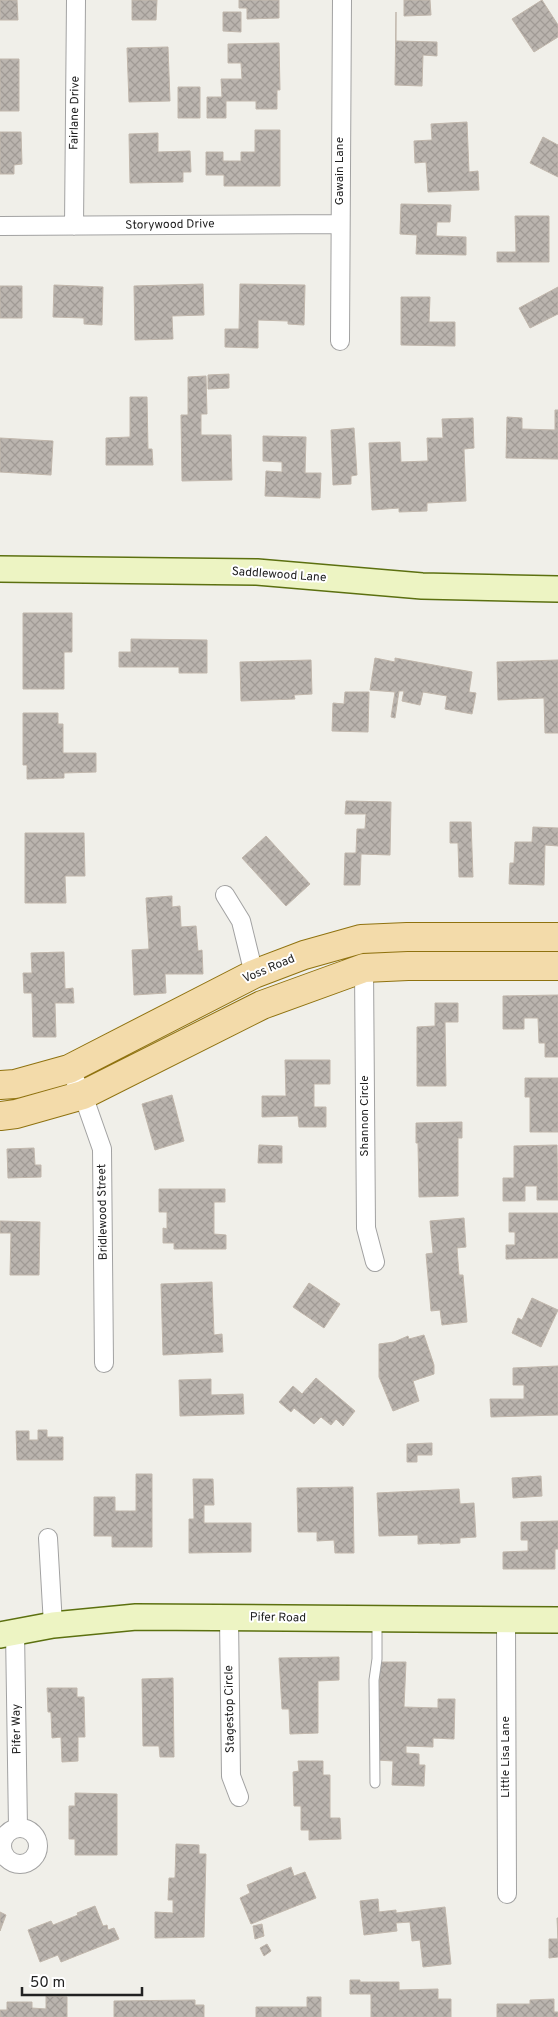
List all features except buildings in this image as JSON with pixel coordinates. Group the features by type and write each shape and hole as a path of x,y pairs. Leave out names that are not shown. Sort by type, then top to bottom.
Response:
{"main road":[{"name":"Voss Road","path":"0,1085 15,1084 68,1069 254,974 304,954 361,939 407,937 558,937"},
{"path":"407,937 408,966"},
{"path":"0,1116 16,1114 83,1095 262,1005 364,968 408,966 558,966"}],"street":[{"name":"Fairlane Drive","path":"74,226 76,0"},
{"name":"Gawain Lane","path":"340,341 342,0"},
{"name":"Storywood Drive","path":"0,226 340,224"},
{"name":"Saddlewood Lane","path":"0,569 257,572 422,586 558,589"},
{"path":"225,895 241,921 254,974"},
{"name":"Shannon Circle","path":"364,968 366,1228 374,1262"},
{"name":"Bridlewood Street","path":"68,1069 83,1095 102,1150 104,1363"},
{"path":"48,1538 53,1625"},
{"name":"Pifer Road","path":"8,1633 53,1625 136,1617 558,1620"},
{"name":"Stagestop Circle","path":"229,1618 231,1776 239,1797"},
{"name":"Little Lisa Lane","path":"506,1620 507,1894"},
{"name":"Pifer Way","path":"8,1633 18,1828"}],"lane":[{"path":"375,1783 374,1680 378,1659 377,1619"}]}
